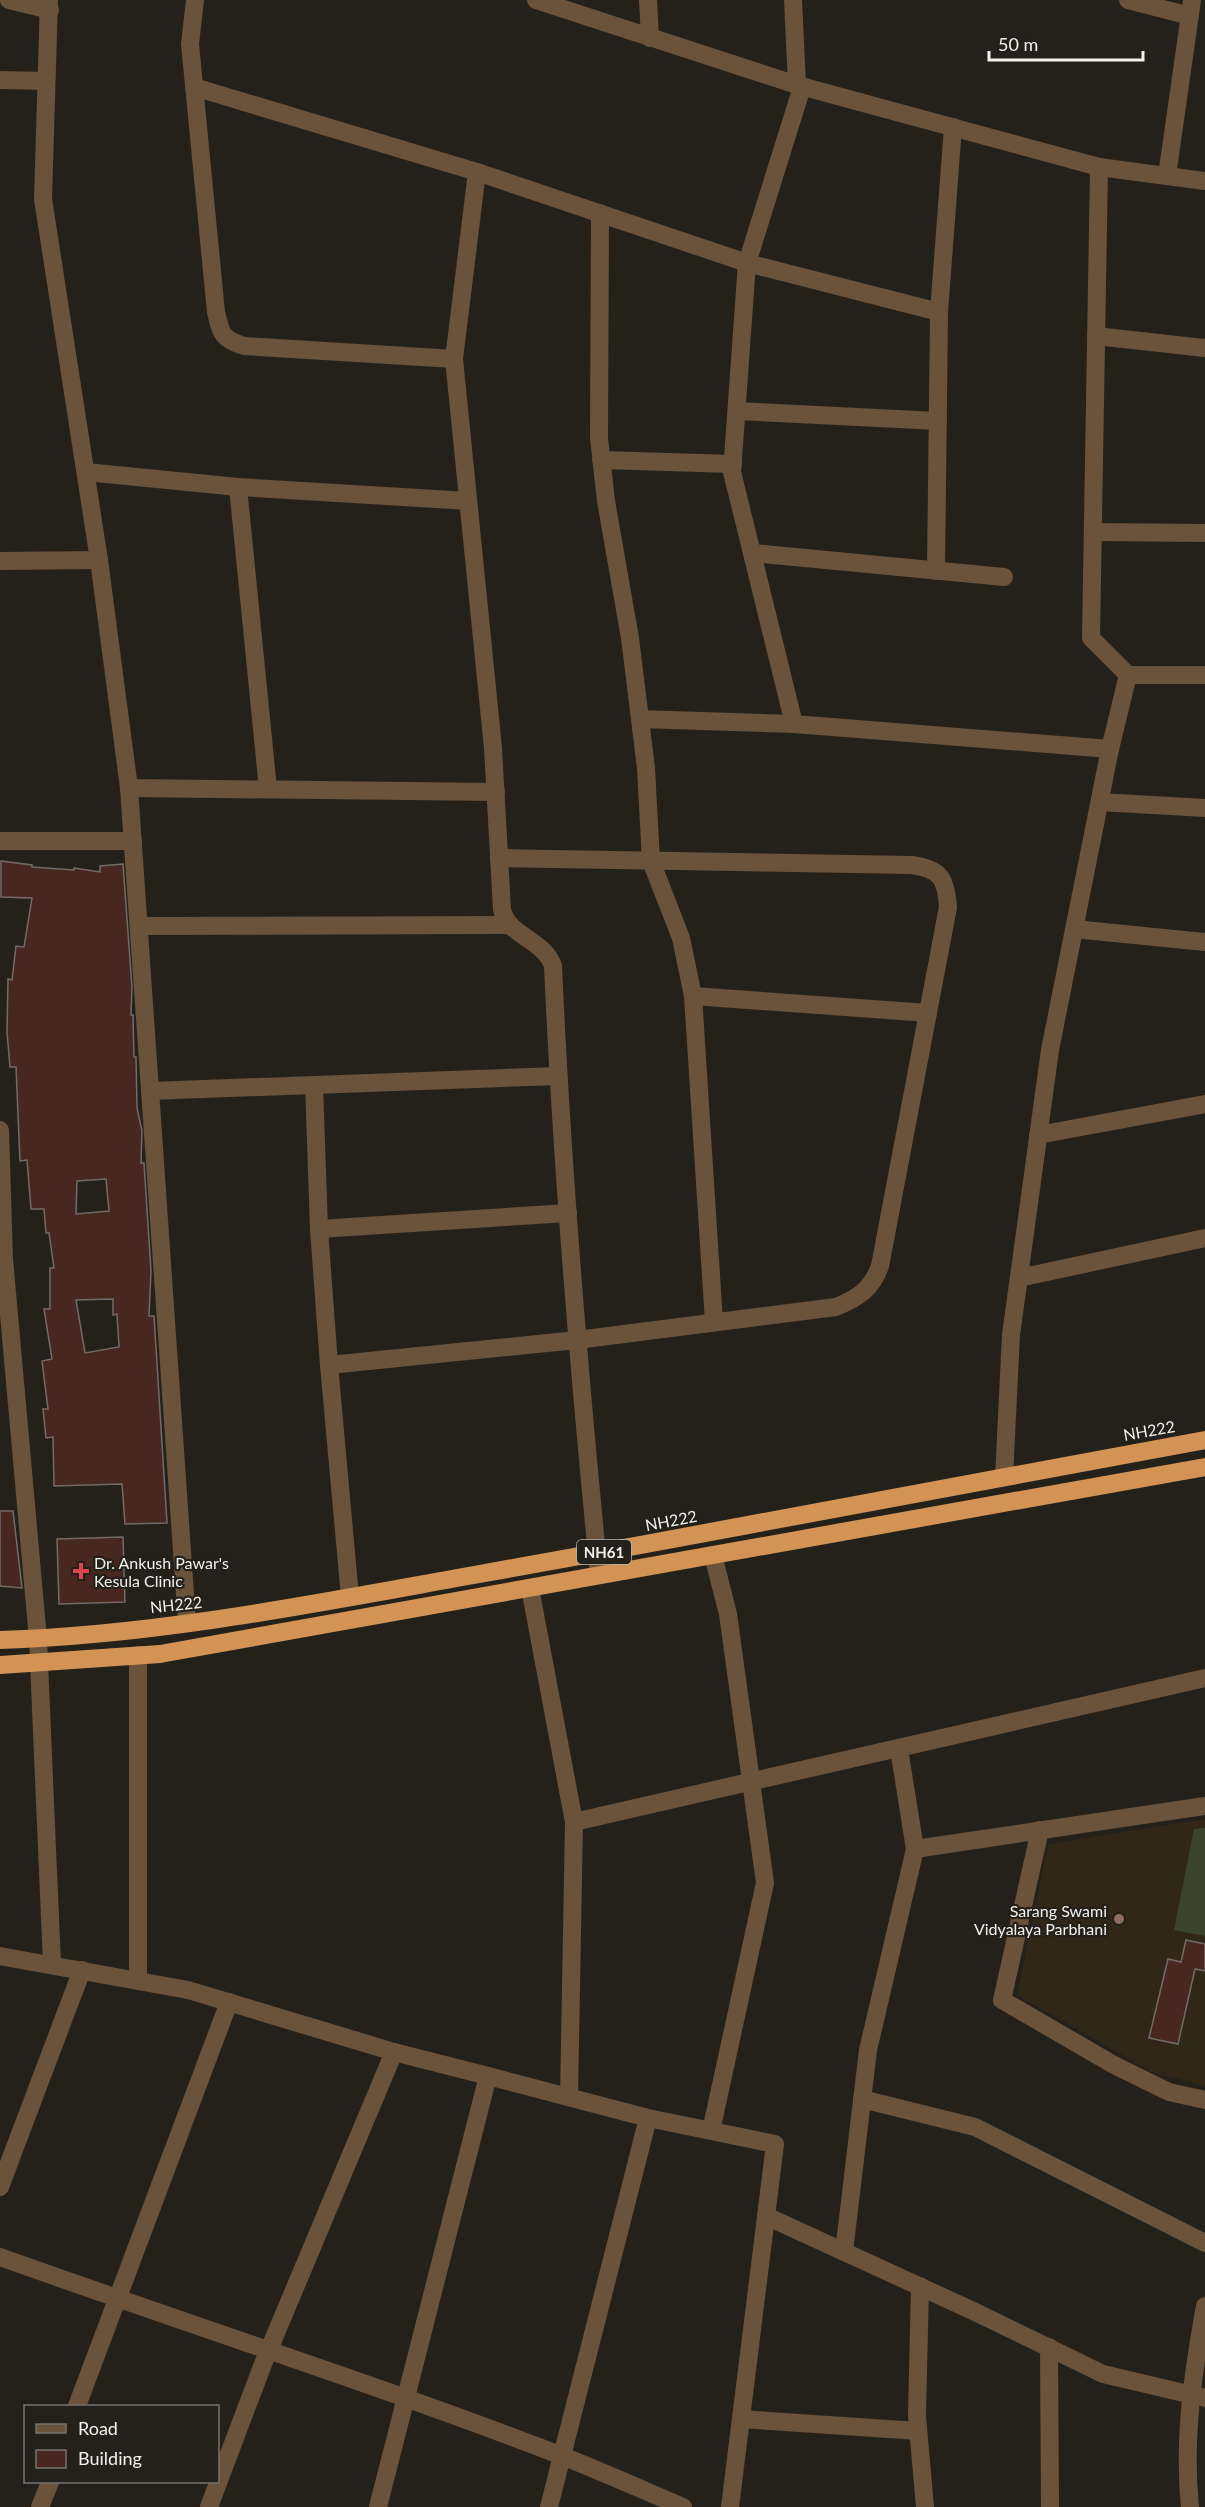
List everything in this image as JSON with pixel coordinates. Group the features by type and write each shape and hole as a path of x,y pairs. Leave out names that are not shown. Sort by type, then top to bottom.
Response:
{"highway":[{"name":"NH222","path":"0,1640 38,1639 187,1623 350,1597 597,1554 1205,1440"},
{"name":"NH61","path":"0,1665 160,1654 1205,1467"}],"street":[{"path":"9,0 49,5 43,199 99,560 129,789 187,1623"},
{"path":"195,0 190,44 216,312 220,328 229,341 244,346 454,359"},
{"path":"536,0 800,86 953,128 1099,167 1205,181"},
{"path":"648,0 650,38"},
{"path":"793,0 800,86 747,263 732,472 794,724"},
{"path":"1128,0 1191,8 1167,176"},
{"path":"0,80 45,81"},
{"path":"194,87 477,172 747,263 939,312"},
{"path":"936,571 939,312 953,128"},
{"path":"1099,167 1091,638 1128,675 1205,675"},
{"path":"477,172 454,359 481,613 496,792 502,909 504,918 510,925 545,952 550,957 553,966 558,1076 577,1340 599,1575"},
{"path":"600,213 598,383 606,501 630,638 646,768 651,861 681,938 693,996 714,1322"},
{"path":"1096,336 1205,348"},
{"path":"737,411 938,421"},
{"path":"602,460 733,464"},
{"path":"86,472 238,487 468,501"},
{"path":"238,487 268,789"},
{"path":"1093,532 1205,533"},
{"path":"753,553 1004,577"},
{"path":"0,561 99,560"},
{"path":"1004,1477 1011,1335 1050,1050 1110,749 1128,675"},
{"path":"640,719 794,724 1110,749"},
{"path":"129,789 496,792"},
{"path":"1100,802 1205,808"},
{"path":"0,842 133,841"},
{"path":"328,1365 577,1340 836,1307 865,1292 875,1280 880,1266 948,907 947,890 941,876 928,868 912,865 499,858"},
{"path":"139,926 510,925"},
{"path":"1074,929 1205,942"},
{"path":"693,996 928,1013"},
{"path":"150,1090 558,1076"},
{"path":"314,1085 319,1229 328,1365 350,1597"},
{"path":"1038,1135 1205,1104"},
{"path":"0,1130 2,1259 9,1434 38,1639 52,1964"},
{"path":"319,1229 568,1214"},
{"path":"1019,1278 1205,1238"},
{"path":"711,2131 765,1883 728,1614 713,1555"},
{"path":"530,1588 574,1822 569,2097"},
{"path":"138,1655 138,1981"},
{"path":"574,1822 1205,1678"},
{"path":"844,2252 868,2050 915,1849 899,1749"},
{"path":"915,1849 1205,1806"},
{"path":"1040,1830 1002,2000 1114,2064 1169,2092 1205,2100"},
{"path":"0,1956 188,1990 394,2052 648,2118 775,2144 730,2507"},
{"path":"0,2187 82,1970"},
{"path":"77,2405 229,2002"},
{"path":"219,2481 269,2350 394,2052"},
{"path":"378,2507 488,2076"},
{"path":"862,2099 975,2127 1205,2243"},
{"path":"549,2507 648,2118"},
{"path":"766,2216 920,2286 1103,2374 1198,2397"},
{"path":"0,2257 269,2350 562,2456 683,2507"},
{"path":"920,2286 918,2432 924,2507"},
{"path":"1190,2507 1187,2477 1198,2397 1192,2374 1205,2306"},
{"path":"1049,2348 1050,2507"},
{"path":"741,2419 918,2432"},
{"path":"40,2507 49,2483"},
{"path":"209,2507 218,2483"}],"shaded area":[{"name":"Sarang Swami Vidyalaya Parbhani","path":"1205,1819 1205,2086 1152,2072 1017,1995 1048,1844"}],"green space":[{"path":"1205,1828 1205,1936 1174,1930 1194,1829"}],"building":[{"path":"1,861 32,865 32,867 74,870 74,868 100,872 100,866 123,864 132,987 131,1015 133,1015 134,1057 136,1057 137,1108 142,1131 141,1163 144,1163 151,1271 149,1316 154,1316 167,1523 125,1524 122,1484 54,1486 53,1437 46,1438 43,1409 48,1409 42,1361 52,1359 44,1309 50,1309 50,1268 54,1268 49,1233 46,1233 44,1209 31,1209 27,1160 20,1161 16,1067 10,1067 7,1032 8,979 12,980 16,946 24,947 32,898 1,897","holes":["106,1179 109,1211 76,1214 77,1181","113,1299 113,1315 117,1314 119,1347 85,1353 76,1300"]},
{"path":"0,1511 13,1511 22,1588 0,1586"},
{"path":"123,1537 125,1602 59,1604 57,1539"},
{"path":"1186,1940 1205,1944 1205,1971 1195,1969 1178,2044 1149,2038 1168,1959 1181,1962"}],"place":[{"name":"Dr. Ankush Pawar's Kesula Clinic","path":"81,1571"},
{"name":"Sarang Swami Vidyalaya Parbhani","path":"1119,1919"}]}
